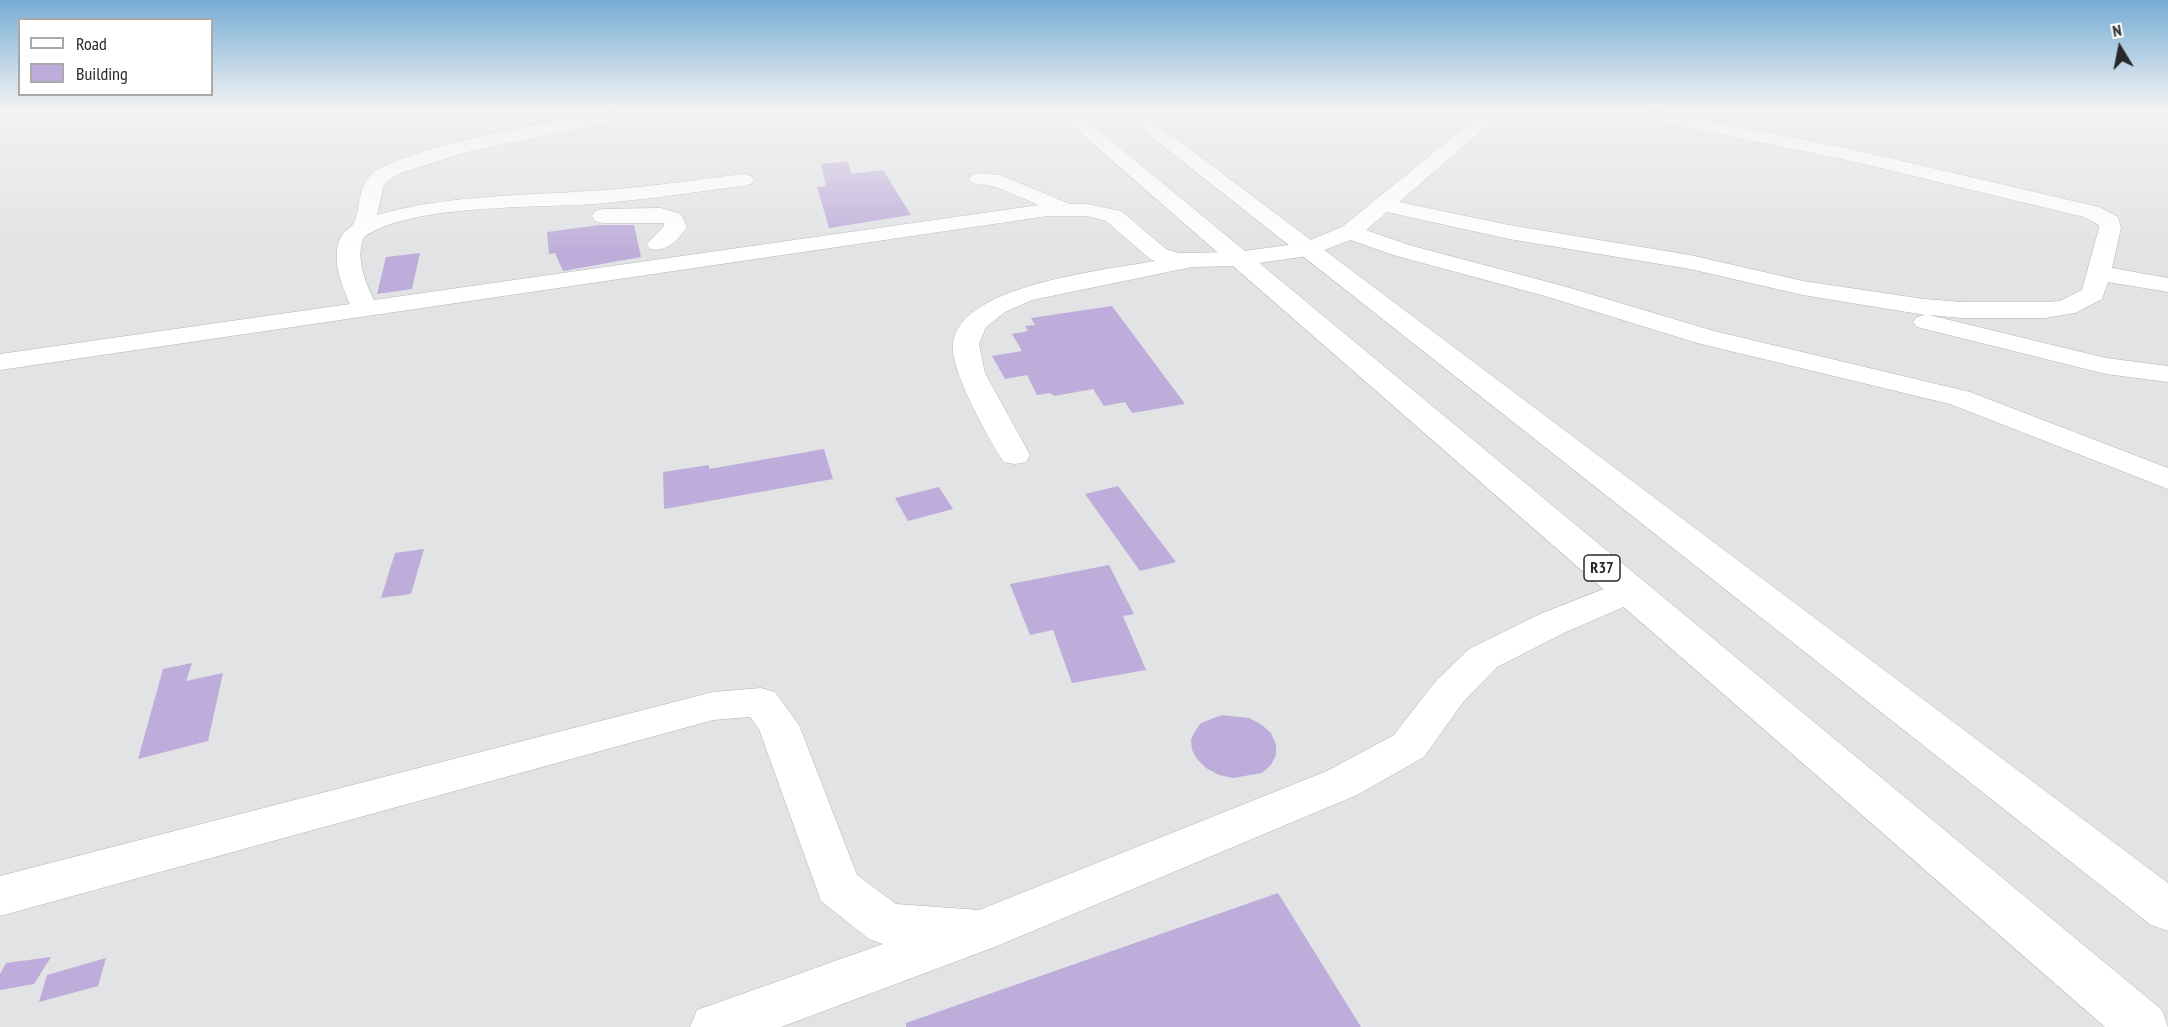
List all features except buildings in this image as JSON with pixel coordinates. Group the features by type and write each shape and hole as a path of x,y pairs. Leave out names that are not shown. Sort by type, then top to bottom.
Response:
{"main road":[{"path":"364,227 372,189 378,177 398,167 438,156"},
{"name":"R37","path":"1117,156 2143,1027"},
{"path":"1187,156 2168,910"},
{"path":"1015,455 971,373 966,344 975,323 996,307 1025,294 1189,261 1237,259 1308,249 1350,232 1441,156"},
{"path":"1803,288 1962,310 2066,308 2093,294 2100,273 2110,222 2091,212 1859,156"},
{"path":"979,179 1000,181 1067,209"},
{"path":"366,309 358,297 349,254 350,241 354,233 364,227 411,213 442,208 573,199 744,180"},
{"path":"573,199 575,207 584,212 603,216 661,215 673,219 676,227 658,244"},
{"path":"1382,205 1509,232 1679,260 1803,288 2054,355 2106,366 2168,374"},
{"path":"0,362 980,219 1067,209 1087,210 1113,216 1158,254 1166,258 1189,261"},
{"path":"1350,232 1401,250 1554,291 1706,337 1960,398 2168,479"},
{"path":"2100,273 2168,285"},
{"path":"716,1027 980,931 1342,783 1409,746 1449,693 1483,658 1629,591"},
{"path":"0,896 713,706 761,702 778,724 838,887 886,924 980,931"}]}
